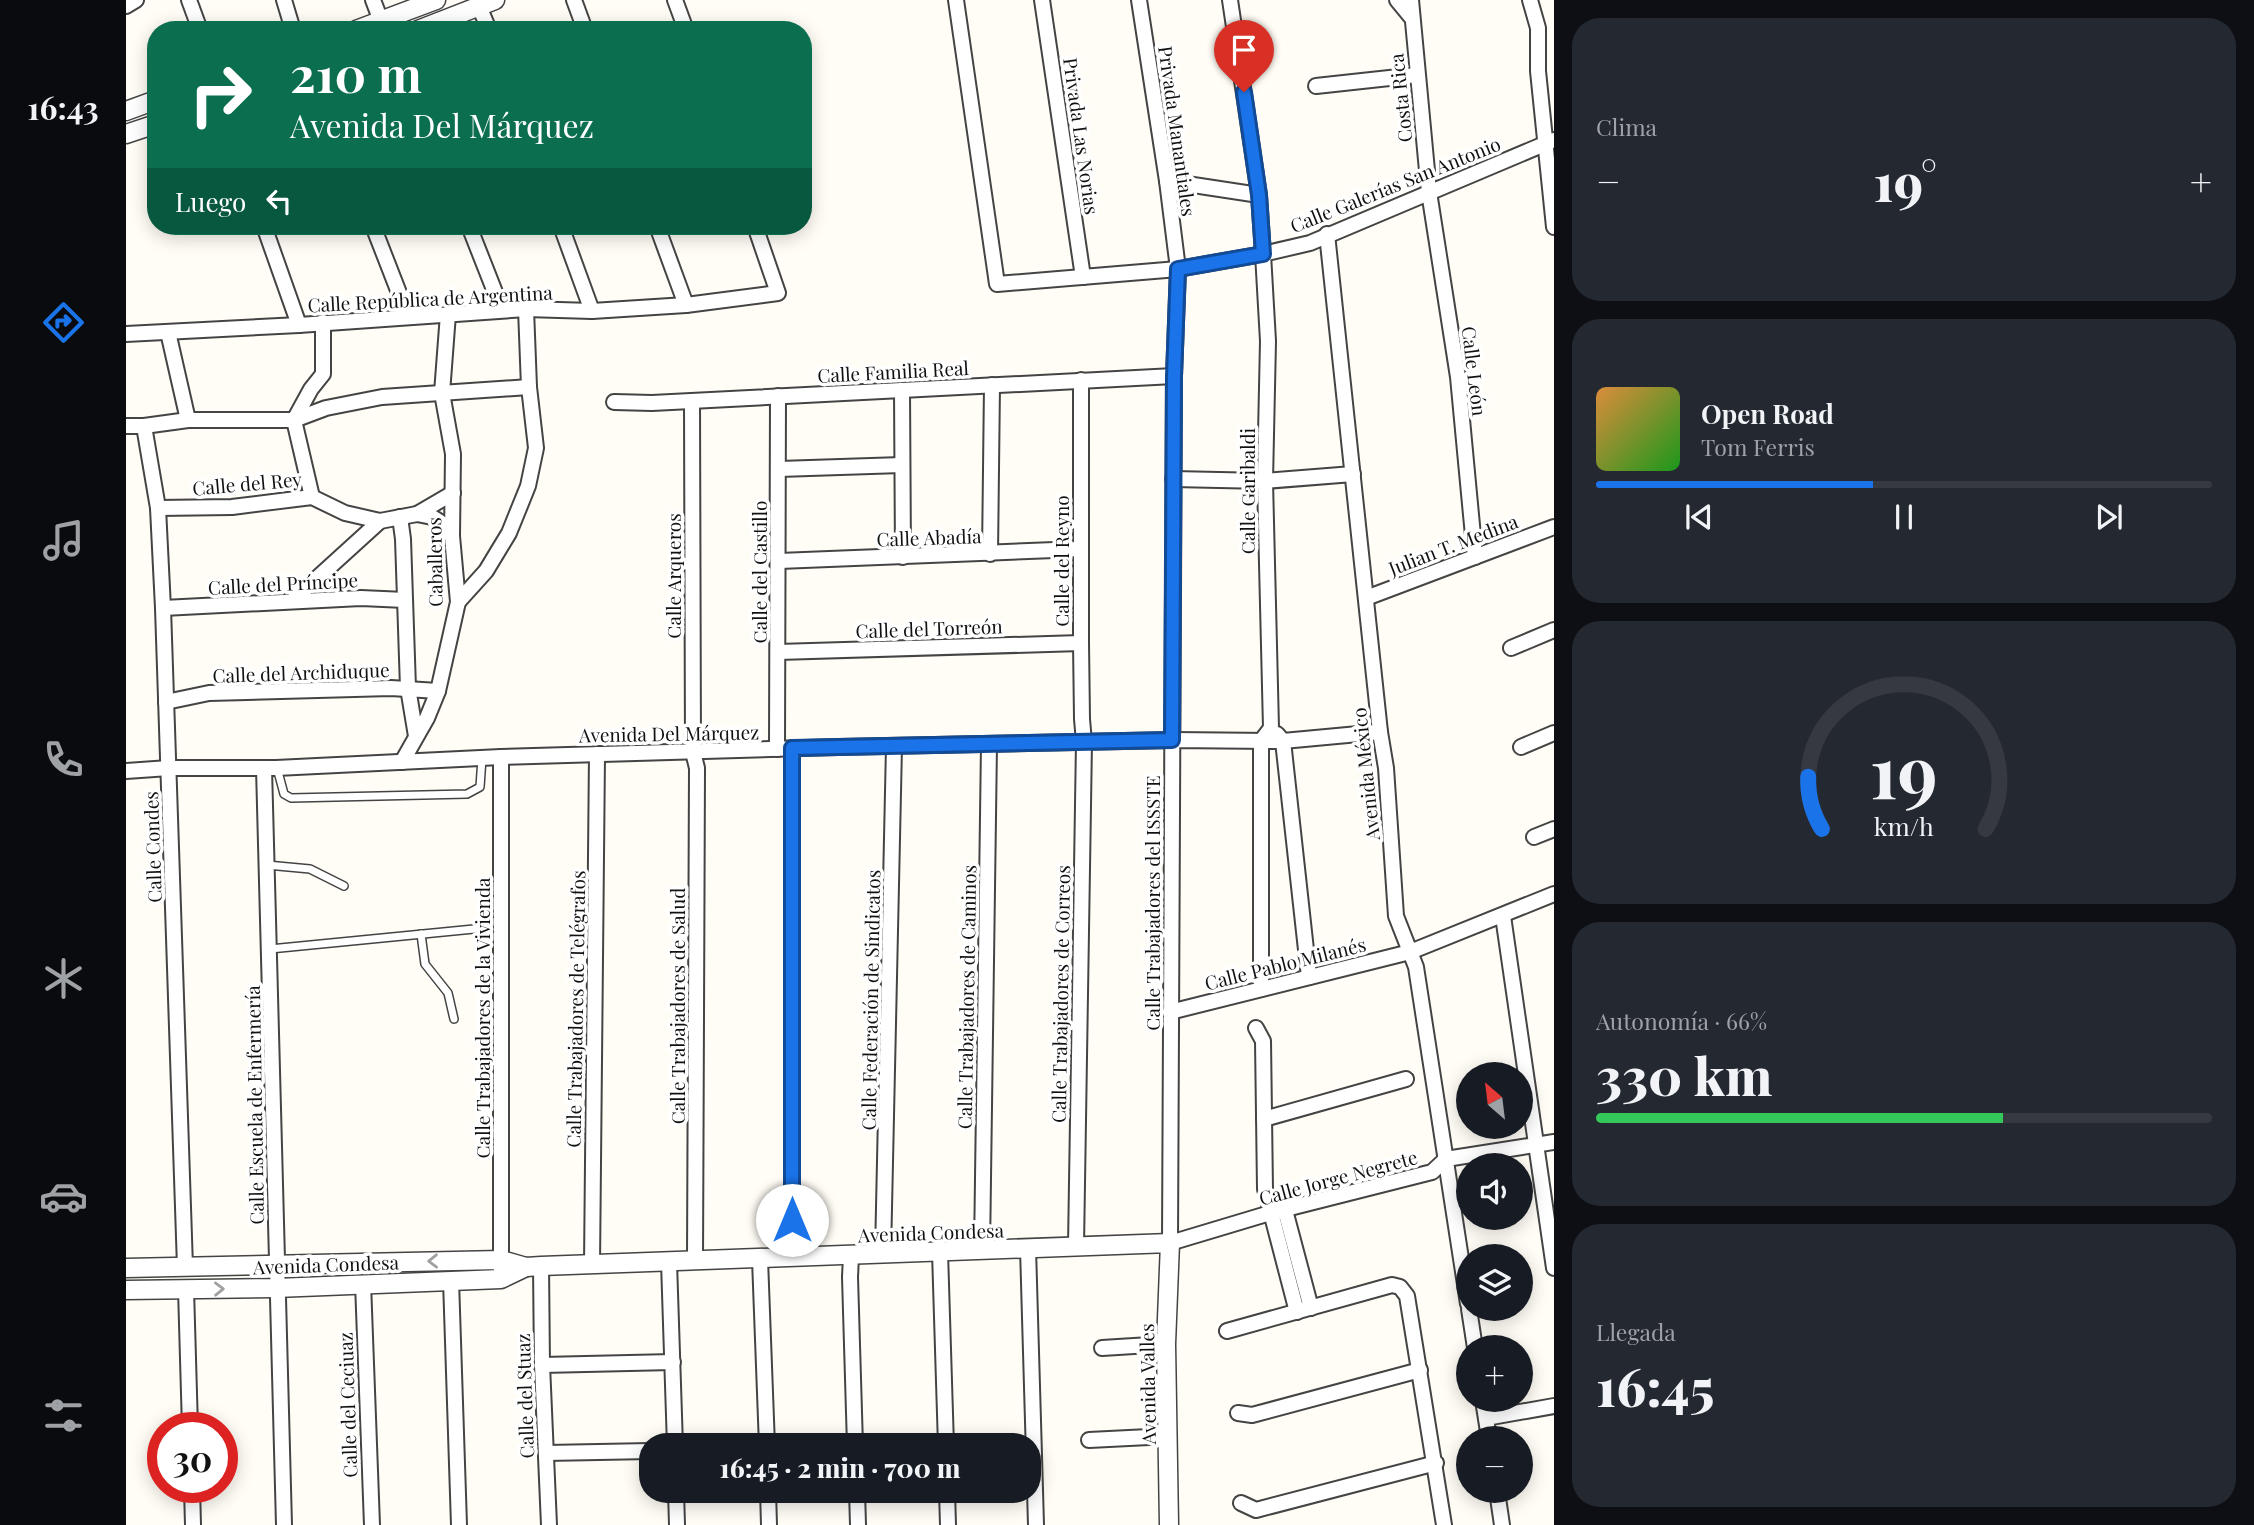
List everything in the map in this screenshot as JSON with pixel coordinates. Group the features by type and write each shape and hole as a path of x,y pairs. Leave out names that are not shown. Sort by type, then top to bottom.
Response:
{"street":[{"path":"189,0 197,21"},
{"path":"284,0 290,21"},
{"path":"373,0 381,21 436,0"},
{"path":"574,0 582,21"},
{"path":"675,0 683,21"},
{"name":"Calle Galerías San Antonio","path":"956,0 997,284 1178,269 1310,243 1548,141"},
{"name":"Privada Las Norias","path":"1042,0 1083,277"},
{"name":"Privada Manantiales","path":"1139,0 1178,269"},
{"name":"Calle Garibaldi","path":"1230,0 1259,195 1268,341 1265,481 1271,728"},
{"path":"1397,0 1411,17"},
{"name":"Costa Rica","path":"1411,0 1429,192"},
{"path":"1530,0 1538,28 1538,71 1548,141 1554,227"},
{"path":"441,21 487,3 488,21"},
{"path":"1316,86 1417,75"},
{"path":"126,111 147,103"},
{"path":"126,134 147,127"},
{"path":"1167,181 1259,195"},
{"name":"Calle León","path":"1429,192 1458,377 1475,557"},
{"name":"Avenida México","path":"1327,234 1380,732 1387,768 1396,916 1416,967 1459,1244"},
{"path":"267,235 299,325"},
{"path":"376,235 408,316"},
{"path":"473,235 502,310"},
{"path":"564,235 592,311"},
{"path":"660,235 687,305"},
{"name":"Calle República de Argentina","path":"126,334 502,310 592,311 687,305 779,293 758,235"},
{"name":"Calle Trabajadores del ISSSTE","path":"1170,1243 1173,480 1178,269"},
{"path":"458,602 486,571 509,533 528,486 536,448 529,387 526,309"},
{"name":"Caballeros","path":"402,762 438,691 458,602 452,536 453,454 442,393 448,314"},
{"path":"312,497 294,420 311,389 323,374 323,322"},
{"path":"168,332 188,420"},
{"name":"Calle Familia Real","path":"614,402 692,401 1174,376"},
{"name":"Calle del Reyno","path":"1081,380 1080,549 1084,742"},
{"path":"990,554 992,386"},
{"path":"126,426 188,420 294,420 326,408 382,397 529,387"},
{"path":"902,390 903,557"},
{"name":"Calle del Castillo","path":"778,396 778,652 784,749 792,1258"},
{"name":"Calle Arqueros","path":"692,401 693,752"},
{"name":"Calle Condes","path":"144,426 158,508 163,608 185,1267"},
{"path":"779,469 902,465"},
{"path":"1173,480 1265,481 1353,474"},
{"path":"417,514 453,493"},
{"name":"Calle del Rey","path":"158,508 232,507 312,497 345,513 380,521 417,514"},
{"path":"417,514 440,522 452,536"},
{"path":"400,517 408,688 416,736"},
{"path":"292,601 380,521"},
{"name":"Julian T. Medina","path":"1366,597 1554,527"},
{"name":"Calle Abadía","path":"779,561 1080,549"},
{"name":"Calle del Príncipe","path":"163,608 361,597 405,600"},
{"path":"1511,648 1554,630"},
{"name":"Calle del Torreón","path":"778,652 1081,643"},
{"name":"Calle del Archiduque","path":"166,702 209,693 408,688 438,691"},
{"path":"1261,989 1261,741 1271,728 1283,741 1309,977"},
{"name":"Avenida Del Márquez","path":"126,771 894,746 1172,740 1283,741 1380,732"},
{"path":"1521,747 1554,733"},
{"name":"Calle Trabajadores de Correos","path":"1076,1246 1084,742"},
{"name":"Calle Trabajadores de Caminos","path":"982,1251 989,744"},
{"name":"Calle Federación de Sindicatos","path":"883,1254 894,746"},
{"name":"Calle Trabajadores de Salud","path":"693,752 697,768 695,1261"},
{"name":"Calle Trabajadores de Telégrafos","path":"592,1265 597,754"},
{"name":"Calle Trabajadores de la Vivienda","path":"501,757 501,1279"},
{"name":"Calle Escuela de Enfermería","path":"270,768 267,865 284,1525"},
{"path":"1534,837 1554,829"},
{"name":"Calle Pablo Milanés","path":"1170,1012 1410,952 1554,894"},
{"path":"1503,916 1554,1268"},
{"path":"1256,1028 1264,1041 1265,1189 1278,1211 1304,1310"},
{"path":"1264,1119 1406,1079"},
{"name":"Calle Jorge Negrete","path":"1170,1243 1278,1211 1432,1172 1446,1159 1554,1142"},
{"name":"Avenida Condesa","path":"126,1268 501,1260 533,1267 1170,1243"},
{"name":"Avenida Valles","path":"1169,1525 1166,1344 1170,1243"},
{"path":"1028,1248 1036,1525"},
{"path":"940,1252 946,1433"},
{"path":"851,1256 855,1433"},
{"path":"760,1259 767,1433"},
{"path":"669,1262 675,1433"},
{"name":"Avenida Condesa","path":"126,1290 276,1288 501,1279 533,1267"},
{"name":"Calle del Stuaz","path":"533,1267 542,1365 549,1525"},
{"path":"451,1280 459,1525"},
{"name":"Calle del Ceciuaz","path":"363,1283 372,1525"},
{"path":"1227,1331 1392,1286 1400,1287 1407,1296 1444,1525"},
{"path":"186,1289 190,1412"},
{"path":"1102,1348 1166,1344"},
{"path":"542,1365 673,1362"},
{"path":"1238,1412 1252,1415 1420,1370"},
{"path":"1486,1418 1554,1406"},
{"path":"1485,1412 1487,1426"},
{"path":"1089,1440 1169,1436"},
{"path":"546,1453 639,1451"},
{"path":"1241,1503 1256,1510 1436,1463"},
{"path":"192,1503 193,1525"},
{"path":"676,1503 677,1525"},
{"path":"768,1503 769,1525"},
{"path":"857,1503 858,1525"},
{"path":"947,1503 948,1525"},
{"path":"1499,1503 1503,1525"},
{"path":"1161,1525 1169,1525"}],"lane":[{"path":"270,768 284,794 292,798 467,794 480,787 482,758"},
{"path":"267,865 310,869 344,886"},
{"path":"270,949 474,929"},
{"path":"421,934 425,964 448,993 454,1019"}],"route":[{"path":"792,1220 792,748 1172,740 1174,376 1178,269 1263,254 1259,195 1244,92"}]}
